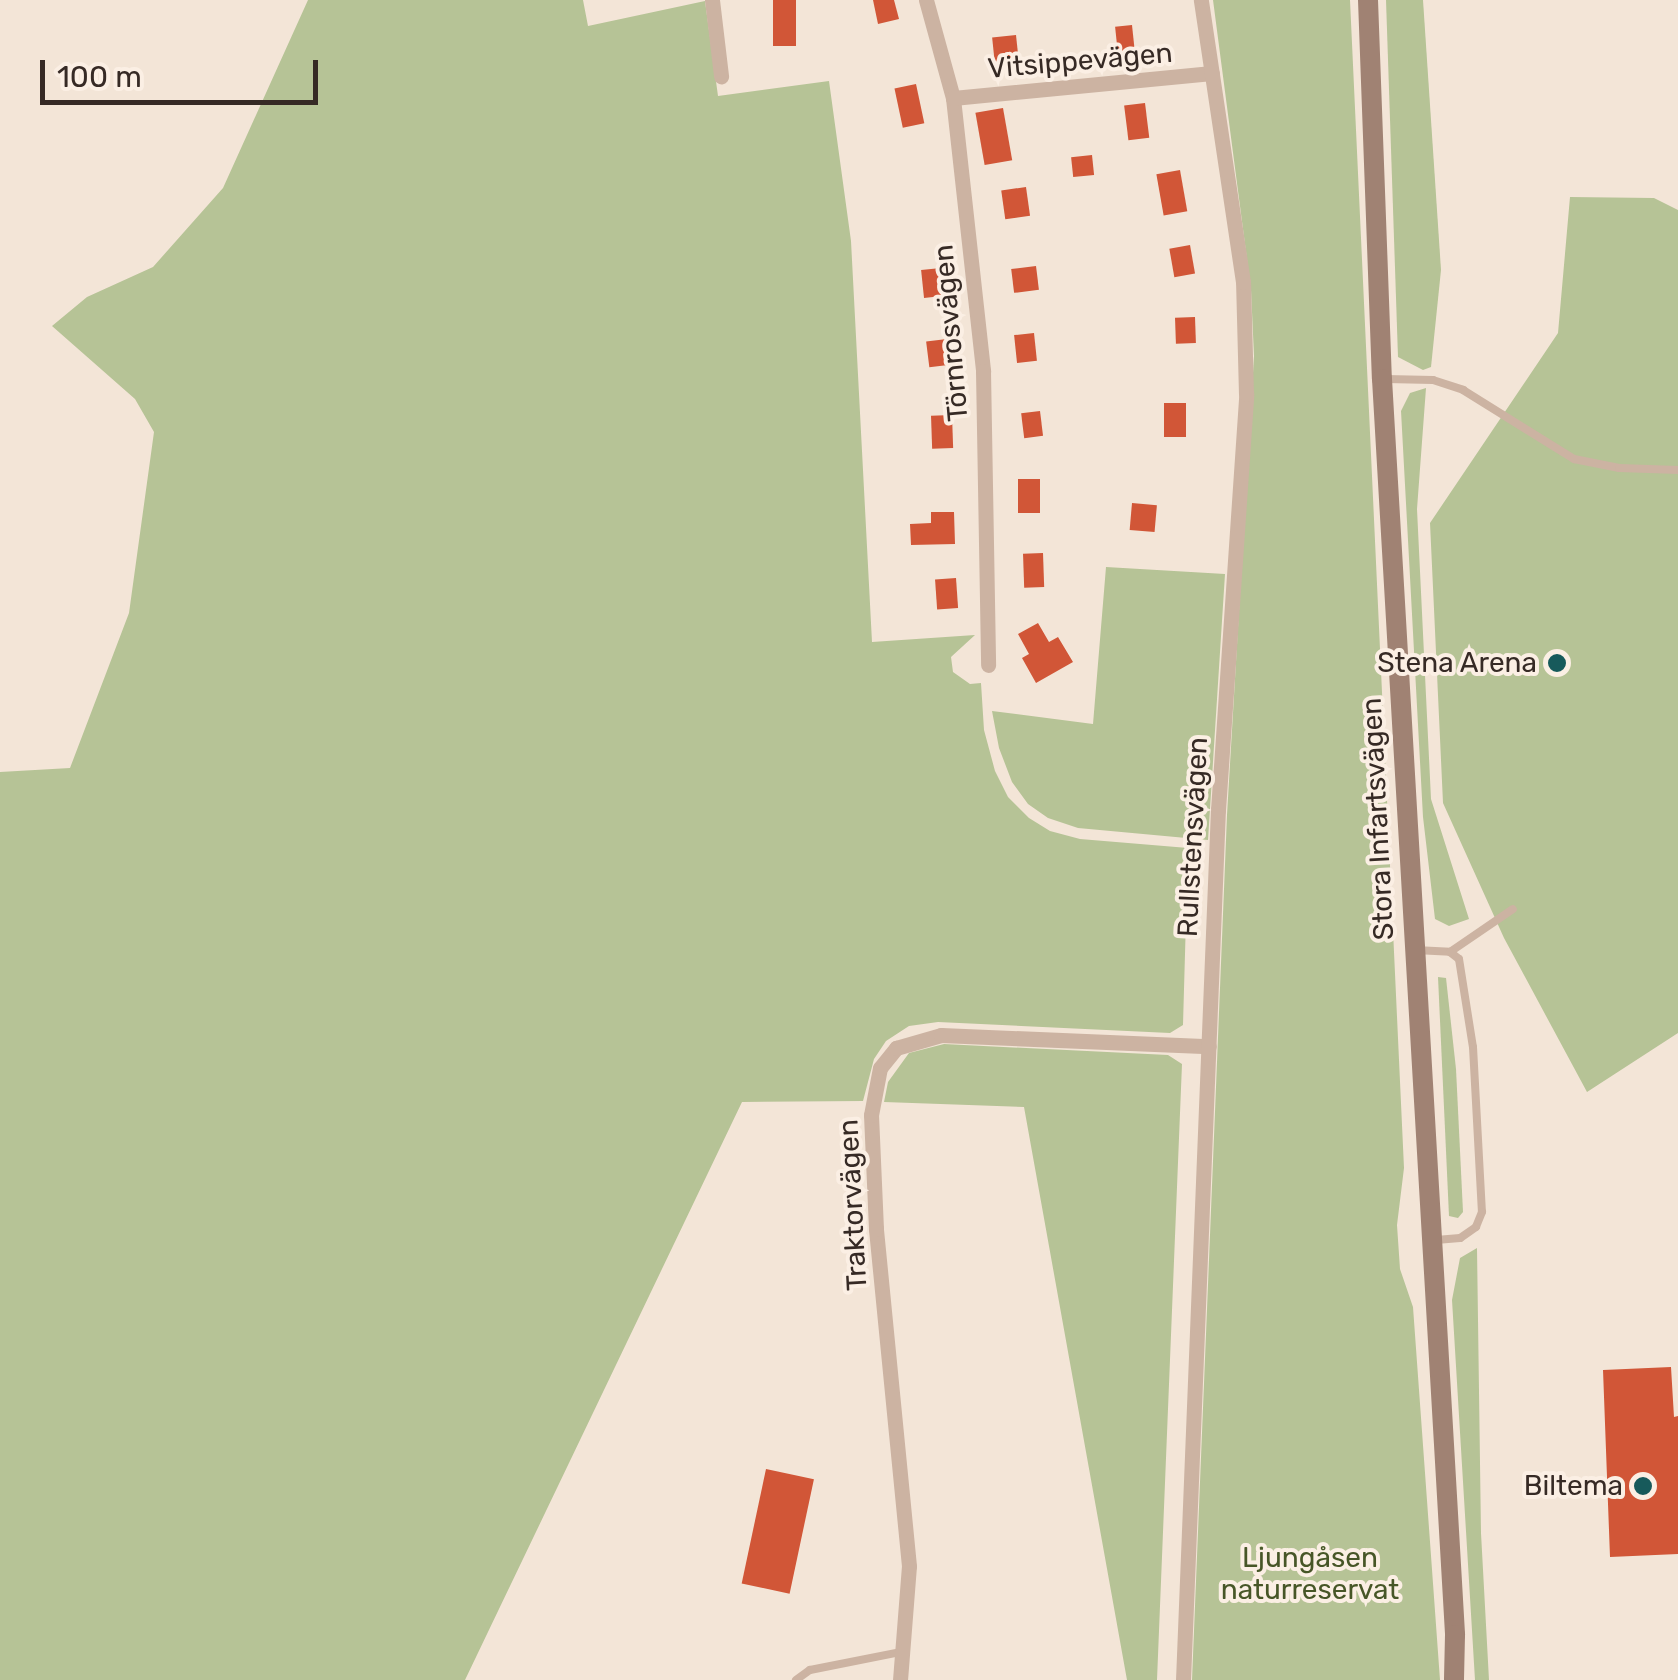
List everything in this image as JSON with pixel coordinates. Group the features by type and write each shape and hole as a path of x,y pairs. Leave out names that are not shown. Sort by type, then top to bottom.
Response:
{"main road":[{"name":"Stora Infartsvägen","path":"1368,0 1382,378 1412,950 1455,1635 1454,1680"},
{"name":"Stora Infartsvägen","path":"1455,1635 1464,1680"}],"street":[{"path":"712,0 721,76"},
{"name":"Törnrosvägen","path":"926,0 953,98 983,371 988,665"},
{"name":"Rullstensvägen","path":"1182,1680 1218,810 1246,361 1243,282 1201,0"},
{"name":"Vitsippevägen","path":"953,98 1212,74"},
{"name":"Traktorvägen","path":"900,1680 909,1566 876,1230 871,1115 880,1068 896,1048 941,1035 1210,1046"}],"lane":[{"path":"1382,378 1432,380 1464,390 1574,459 1620,468 1678,470"},
{"path":"1450,952 1513,910"},
{"path":"1412,950 1450,952 1459,958 1467,992 1482,1212 1476,1228 1460,1238 1432,1240"},
{"path":"796,1680 810,1670 904,1651"}],"green space":[{"path":"308,0 583,0 588,26 705,1 718,96 829,81 851,241 872,642 975,635 951,657 953,672 970,684 981,683 984,730 995,771 1008,797 1029,818 1050,831 1080,839 1188,848 1183,1025 1170,1033 938,1022 909,1026 886,1041 874,1059 863,1101 742,1102 465,1680 0,1680 0,772 70,768 129,613 154,432 135,399 52,326 87,297 153,267 223,188"},
{"name":"Ljungåsen naturreservat","path":"1213,0 1350,0 1404,1168 1397,1225 1400,1269 1413,1307 1440,1680 1192,1680 1227,815 1254,356 1251,290"},
{"path":"1386,0 1423,0 1441,270 1431,367 1423,370 1398,357"},
{"name":"Stena Arena","path":"1570,197 1654,198 1678,210 1678,1033 1587,1092 1504,938 1443,803 1430,523 1558,333"},
{"path":"1426,388 1417,509 1431,799 1469,919 1449,926 1435,919 1423,817 1401,411 1410,393"},
{"path":"1106,567 1225,574 1208,840 1078,828 1048,818 1028,804 1012,782 999,748 992,711 1093,724"},
{"path":"1438,977 1446,978 1456,1069 1463,1212 1458,1218 1449,1216"},
{"path":"944,1044 1168,1055 1182,1064 1157,1680 1127,1680 1024,1107 884,1102 888,1082 909,1053"},
{"path":"1477,1248 1481,1533 1489,1680 1475,1680 1452,1300 1460,1258"}],"building":[{"path":"773,0 796,0 796,46 773,46"},
{"path":"873,0 894,0 899,19 878,24"},
{"path":"1132,25 1135,52 1118,54 1115,27"},
{"path":"1016,35 1019,62 995,64 992,38"},
{"path":"916,84 924,123 903,128 894,89"},
{"path":"1145,103 1149,138 1128,140 1124,106"},
{"path":"1003,108 1012,160 985,165 975,113"},
{"path":"1092,155 1094,175 1073,177 1071,157"},
{"path":"1180,170 1187,211 1164,216 1156,174"},
{"path":"1026,187 1030,216 1005,219 1001,190"},
{"path":"1190,245 1195,274 1174,277 1169,249"},
{"path":"1036,266 1039,290 1014,293 1011,269"},
{"path":"941,268 944,296 924,298 921,270"},
{"path":"1195,317 1196,343 1176,344 1175,318"},
{"path":"1034,333 1037,361 1017,363 1014,335"},
{"path":"947,339 950,365 929,367 926,342"},
{"path":"1164,403 1186,403 1186,437 1164,437"},
{"path":"1040,411 1043,436 1024,438 1021,413"},
{"path":"952,415 953,448 932,449 931,416"},
{"path":"1018,479 1040,479 1040,513 1018,513"},
{"path":"1132,503 1157,505 1155,532 1130,530"},
{"path":"931,512 954,512 955,544 911,545 910,524 931,523"},
{"path":"1043,553 1044,587 1024,588 1023,554"},
{"path":"956,578 958,608 937,609 935,579"},
{"path":"1038,623 1049,642 1058,637 1073,662 1036,683 1022,658 1029,654 1018,634"},
{"name":"Biltema","path":"1671,1367 1674,1417 1678,1416 1678,1554 1610,1557 1603,1370"},
{"path":"766,1469 814,1479 790,1594 742,1583"}],"place":[{"name":"Stena Arena","path":"1557,663"},
{"name":"Biltema","path":"1643,1486"}]}
